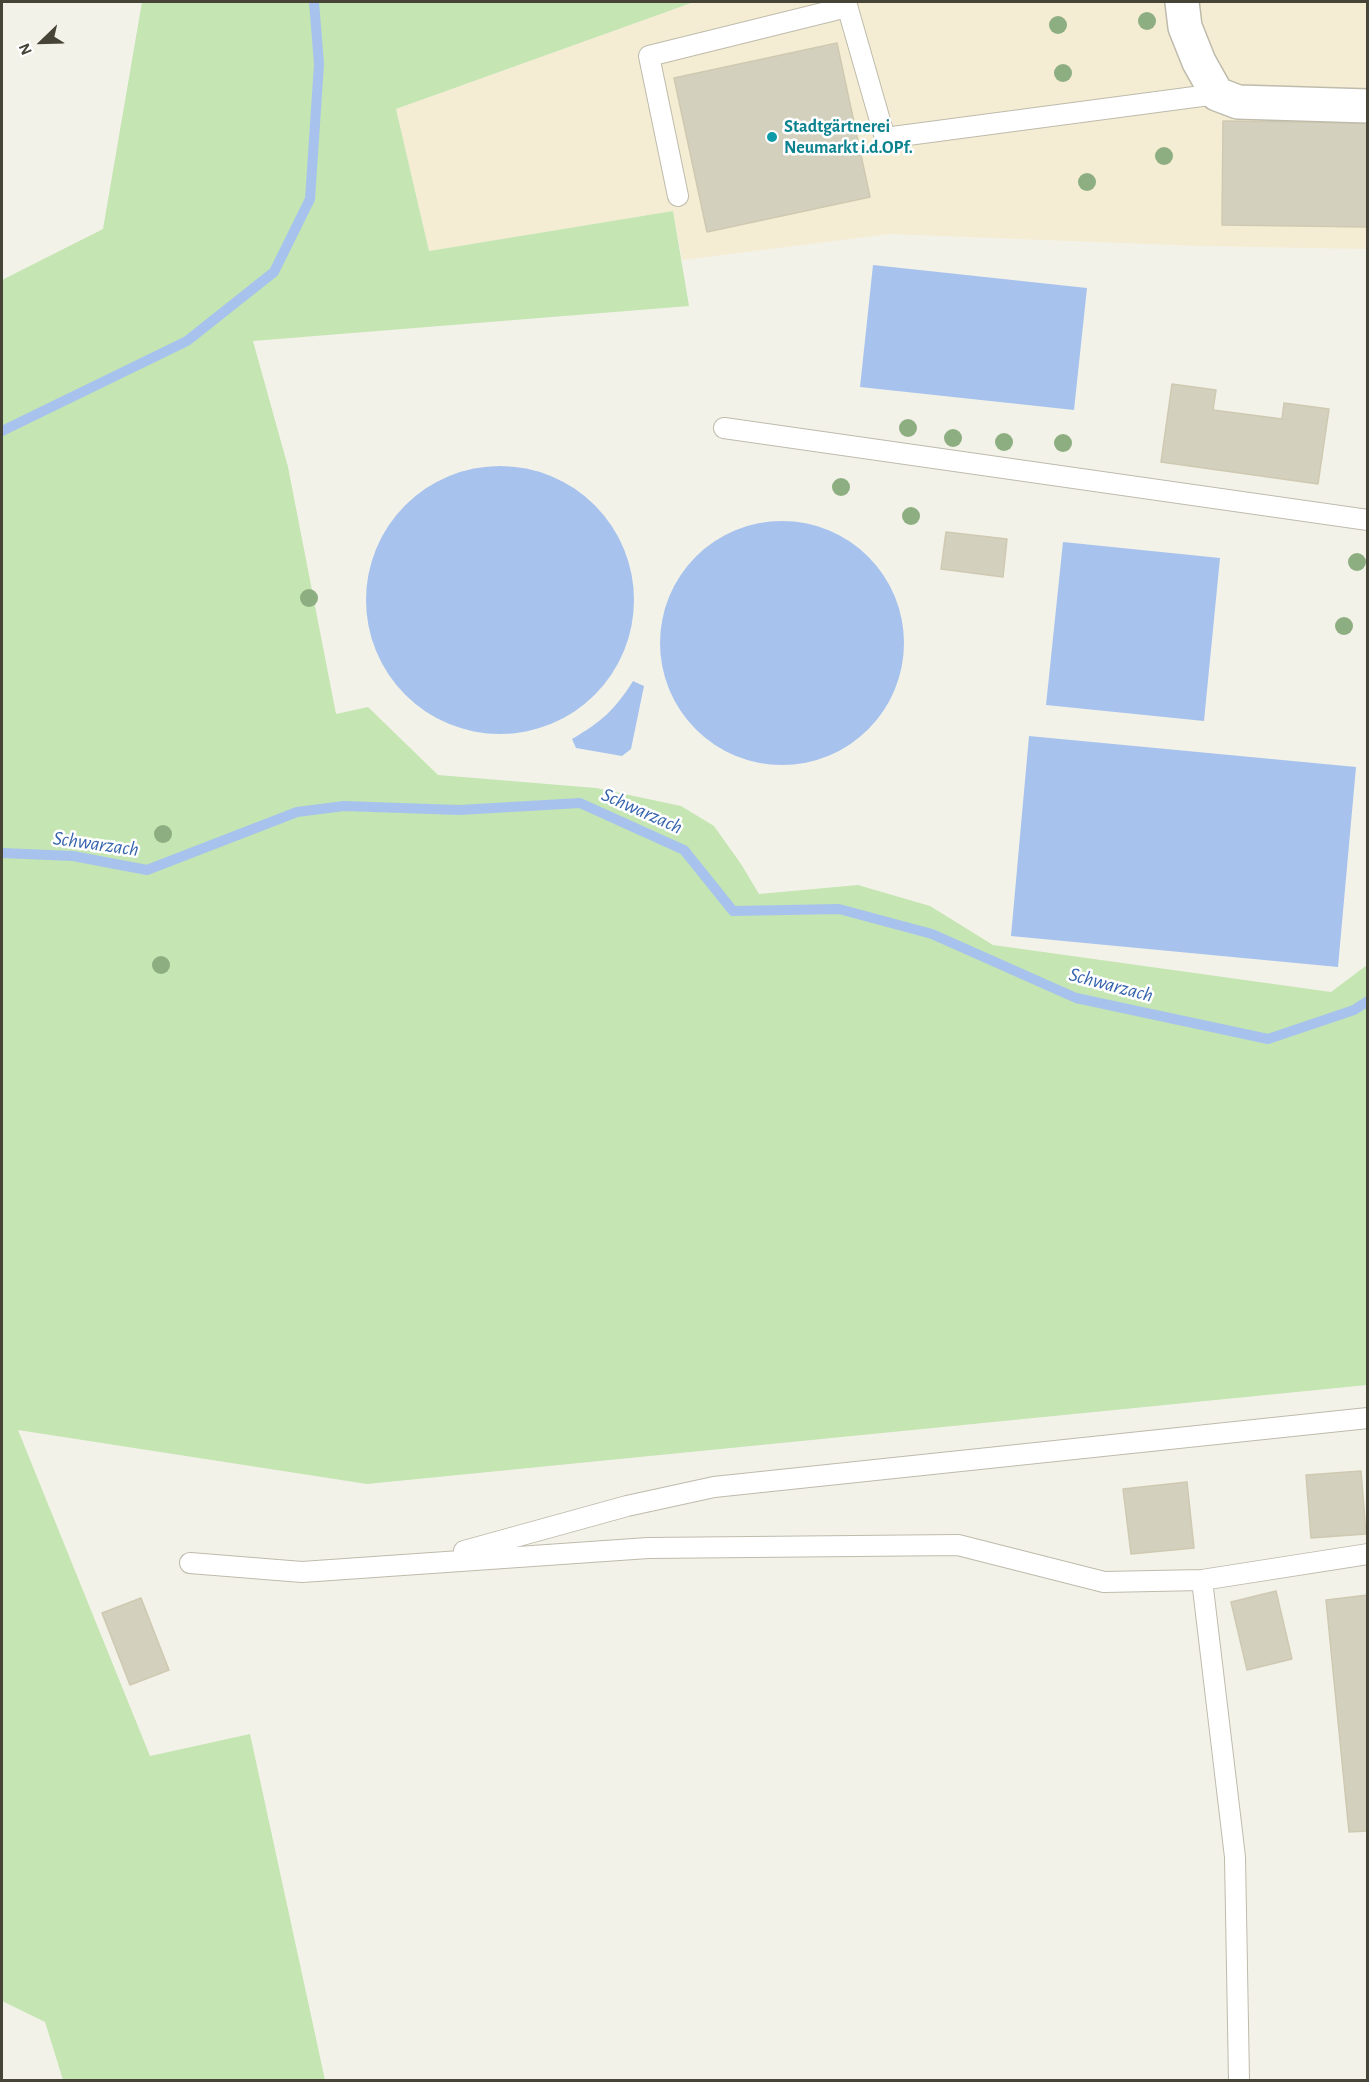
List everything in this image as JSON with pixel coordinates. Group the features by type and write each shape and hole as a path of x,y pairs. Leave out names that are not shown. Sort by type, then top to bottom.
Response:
{"street":[{"path":"1182,2 1185,27 1199,62 1217,94 1238,102 1368,106"}],"lane":[{"path":"678,196 649,56 847,4 885,138 1217,94"},
{"path":"724,428 1368,520"},
{"path":"423,1563 627,1506 714,1487 1368,1418"},
{"path":"190,1563 302,1572 648,1548 958,1545 1104,1582 1202,1580 1368,1554"},
{"path":"1202,1580 1235,1857 1239,2080"}],"shaded area":[{"path":"694,2 1367,2 1367,249 1199,246 889,234 682,260 673,211 429,251 396,109"}],"green space":[{"path":"142,2 694,2 396,109 429,251 673,211 689,306 253,341 288,467 336,714 368,707 438,775 596,788 681,806 714,826 759,894 858,885 930,906 993,945 1331,992 1367,965 1367,1385 367,1484 18,1430 150,1756 250,1734 325,2080 63,2080 45,2022 2,2001 2,280 103,229"}],"water":[{"path":"873,265 1087,288 1074,410 860,387"},
{"path":"487,466 513,466 539,471 563,481 595,505 612,525 629,561 634,600 629,639 612,675 595,695 575,712 539,729 513,734 487,734 461,729 437,719 415,704 396,685 381,663 371,639 366,613 366,587 371,561 381,537 396,515 415,496 437,481 461,471"},
{"path":"770,521 794,521 818,526 840,535 860,548 877,565 890,585 899,607 904,643 902,667 890,701 877,721 860,738 840,751 818,760 794,765 770,765 746,760 724,751 704,738 687,721 674,701 665,679 660,655 660,631 665,607 674,585 687,565 704,548 724,535 746,526"},
{"path":"1063,542 1220,558 1204,721 1046,705"},
{"path":"633,681 644,686 631,749 622,756 576,748 572,739 606,715"},
{"path":"1029,736 1356,767 1338,967 1011,936"}],"building":[{"name":"Stadtgärtnerei Neumarkt i.d.OPf.","path":"837,43 870,197 707,232 674,78"},
{"path":"1223,121 1368,123 1368,227 1222,225"},
{"path":"1172,384 1216,390 1213,410 1282,419 1284,403 1329,409 1318,484 1161,462"},
{"path":"946,532 1007,539 1003,577 941,569"},
{"path":"1361,1471 1366,1534 1311,1538 1306,1475"},
{"path":"1187,1482 1194,1548 1131,1554 1123,1489"},
{"path":"1276,1591 1292,1659 1247,1670 1231,1602"},
{"path":"1368,1595 1368,1831 1349,1832 1326,1600"},
{"path":"141,1598 169,1670 130,1685 102,1613"}],"waterway":[{"path":"2,431 187,341 274,272 310,199 319,64 314,2"},
{"name":"Schwarzach","path":"2,853 73,856 147,870 297,812 344,806 459,810 580,803 684,850 733,911 839,909 932,934 1076,998 1268,1039 1354,1010 1368,1001"}],"place":[{"name":"Stadtgärtnerei Neumarkt i.d.OPf.","path":"772,137"}]}
